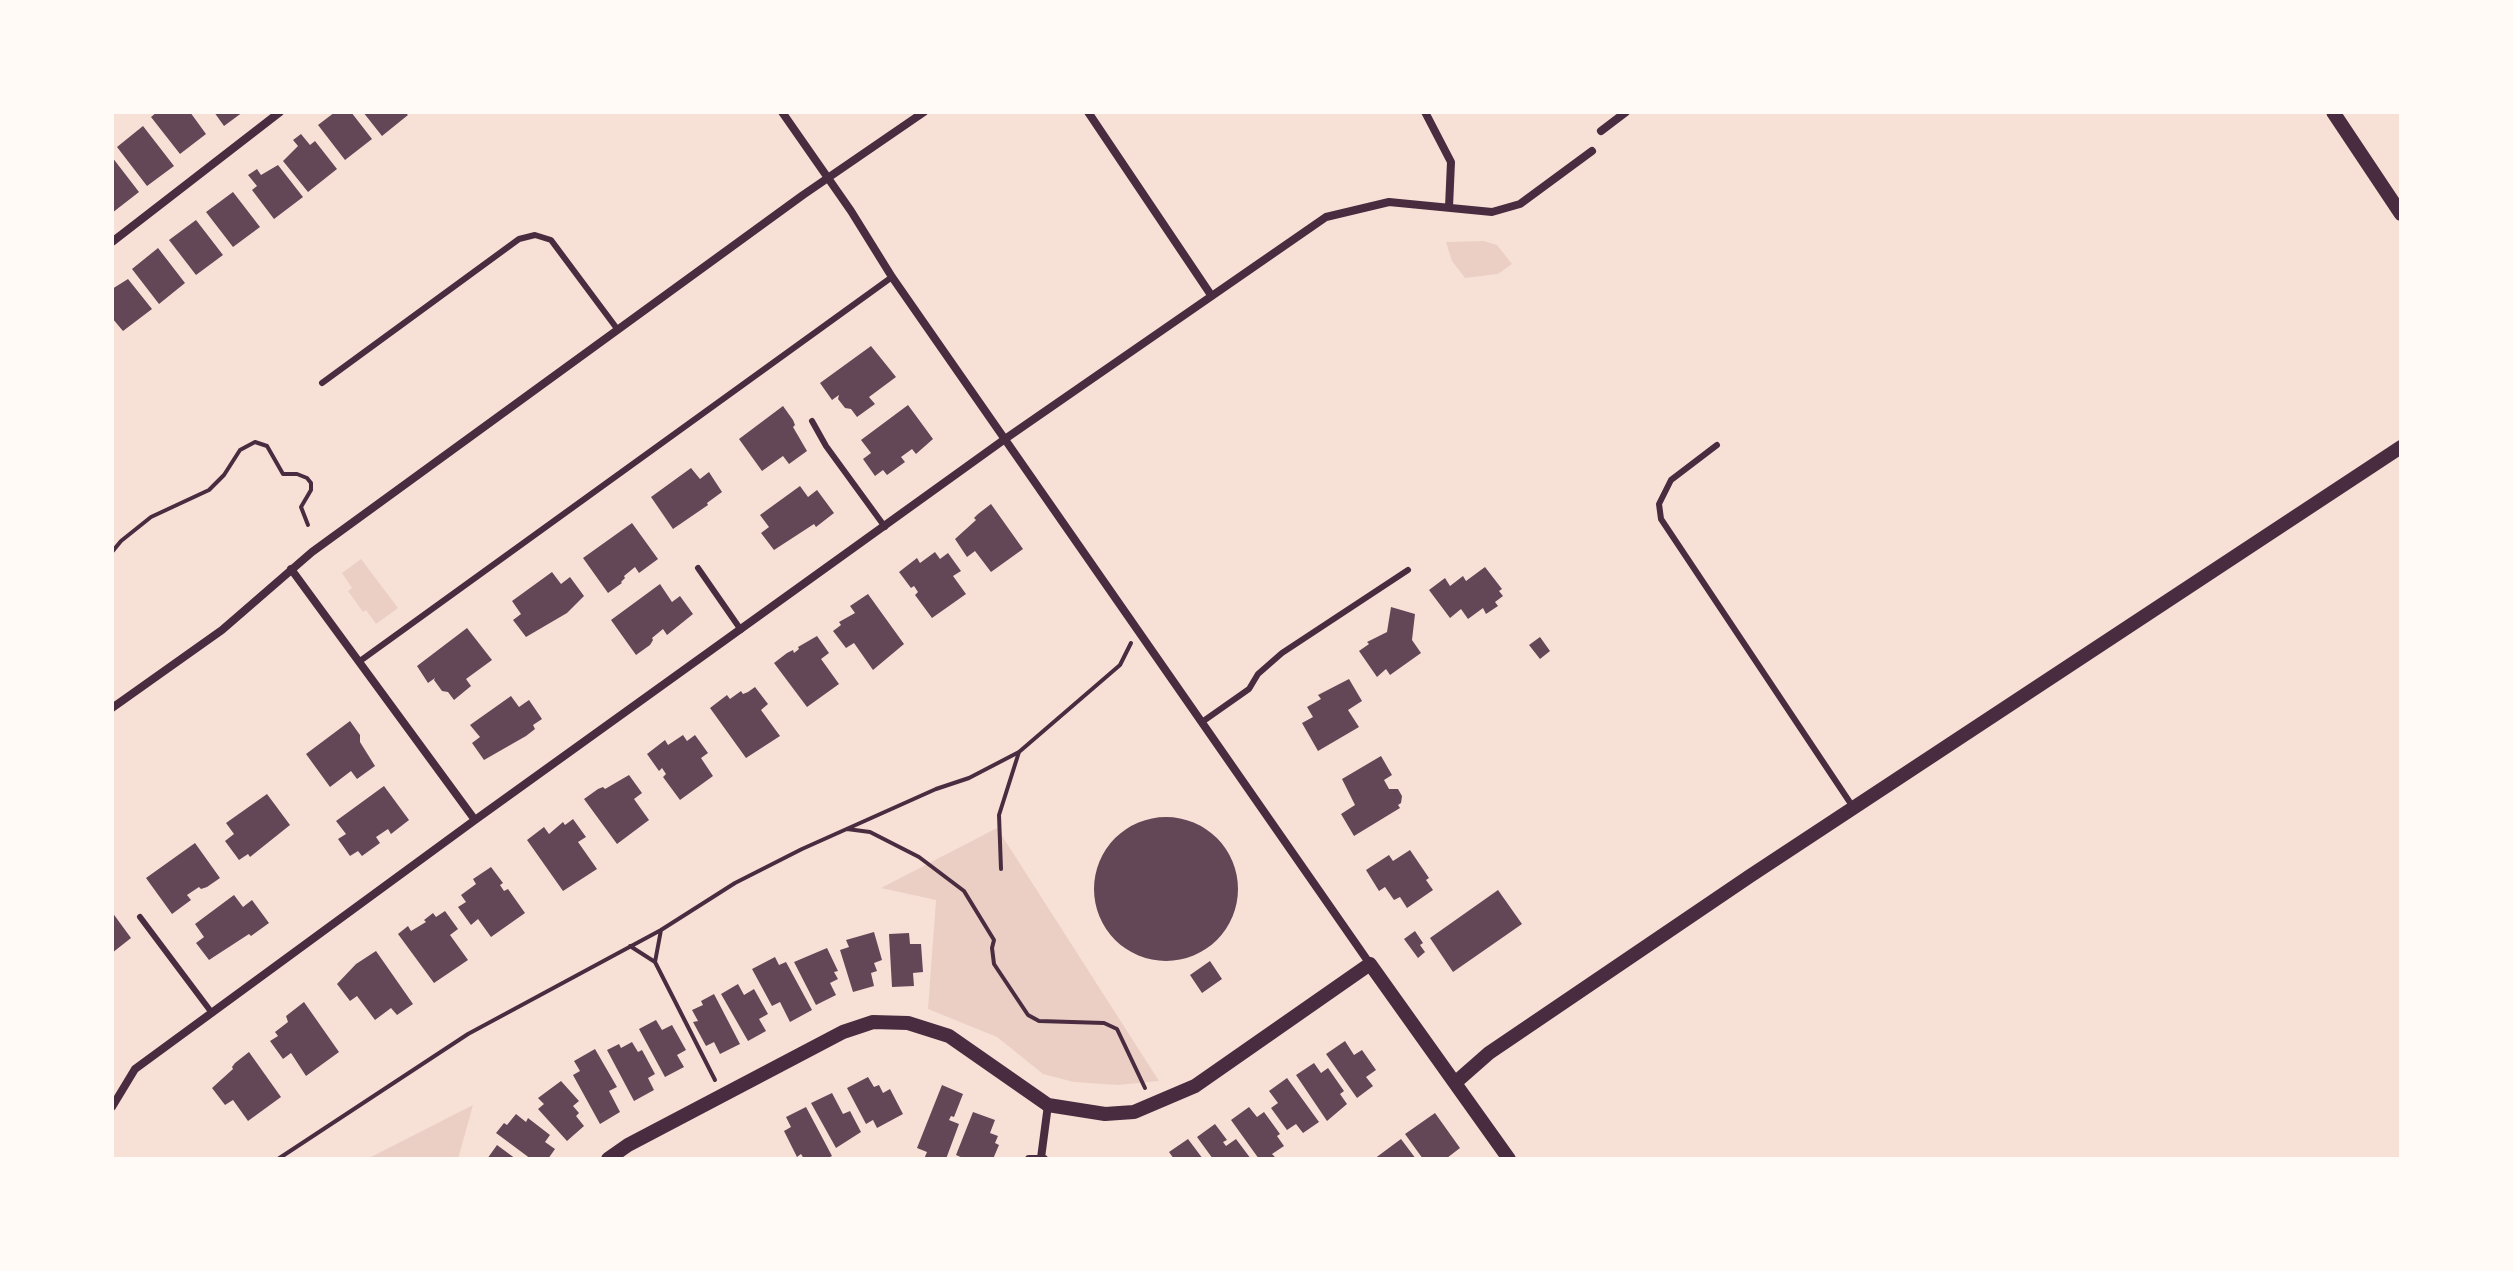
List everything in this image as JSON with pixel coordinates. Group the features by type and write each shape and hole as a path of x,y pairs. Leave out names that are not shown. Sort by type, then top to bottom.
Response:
{"street":[{"path":"112,242 280,112"},
{"path":"782,112 829,177 892,277 1509,1159"},
{"path":"112,708 222,630 291,569 829,177 924,112"},
{"path":"1088,112 1211,295"},
{"path":"1425,112 1451,162 1449,207"},
{"path":"1601,131 1626,112"},
{"path":"2333,112 2401,214"},
{"path":"112,1107 135,1069 1005,439 1326,217 1389,202 1486,212 1520,204 1592,151"},
{"path":"1456,1082 1489,1053 1853,807 2401,447"},
{"path":"291,569 475,820"},
{"path":"608,1159 628,1145 843,1032 873,1022 908,1023 949,1036 1048,1105 1105,1114 1134,1112 1195,1086 1370,964"},
{"path":"1029,1159 1043,1158 1048,1105"}],"lane":[{"path":"322,383 519,239 535,235 551,240 618,330"},
{"path":"360,661 892,277"},
{"path":"812,421 826,446 885,527"},
{"path":"1717,445 1671,480 1659,504 1661,519 1853,807"},
{"path":"698,568 741,630"},
{"path":"1202,722 1249,689 1258,674 1282,653 1408,570"},
{"path":"140,917 212,1013"}],"path":[{"path":"112,552 151,517 209,490 224,475 240,450 255,442 267,446 283,474 297,474 311,483 311,490 301,507 308,525"},
{"path":"278,1159 468,1034 661,930 735,883 846,829 936,789 969,778 1019,752 1120,665 1131,643"},
{"path":"1001,869 999,815 1019,752"},
{"path":"846,829 870,832 919,857 964,891 994,940 994,964 1028,1015 1039,1021 1104,1023 1117,1029 1153,1105"},
{"path":"655,962 661,930"},
{"path":"630,946 655,962 723,1096"}],"shaded area":[{"path":"1484,241 1497,245 1512,264 1498,274 1465,278 1452,261 1446,242"},
{"path":"361,559 398,608 376,624 348,591 352,588 342,573"},
{"path":"997,828 1159,1081 1118,1085 1074,1082 1043,1074 997,1037 928,1009 936,900 881,888"},
{"path":"473,1105 458,1159 367,1159"}],"building":[{"path":"157,112 190,112 206,134 180,154 151,117"},
{"path":"214,112 243,112 224,126"},
{"path":"335,112 351,112 372,139 345,160 318,125"},
{"path":"363,112 405,112 408,115 382,136"},
{"path":"143,126 174,166 147,186 117,147"},
{"path":"301,134 310,145 315,141 337,169 308,192 283,161 298,146 293,140"},
{"path":"112,157 139,192 112,213"},
{"path":"278,165 303,197 274,219 252,190 257,186 248,175 257,169 261,175"},
{"path":"233,192 260,227 233,247 206,212"},
{"path":"196,220 223,255 196,275 169,240"},
{"path":"158,248 185,283 159,304 132,269"},
{"path":"128,279 152,309 123,331 112,318 112,289"},
{"path":"871,346 896,377 869,397 875,404 857,417 851,409 845,408 838,399 839,395 832,400 820,383"},
{"path":"908,405 933,439 916,454 912,449 901,457 905,462 887,475 883,470 875,476 863,459 871,453 861,440"},
{"path":"783,406 807,451 789,464 783,456 762,471 739,439"},
{"path":"691,468 700,479 709,472 722,492 673,529 651,497"},
{"path":"800,486 808,497 817,490 834,513 816,527 814,524 774,550 761,533 769,527 760,515"},
{"path":"991,504 1023,549 991,572 975,551 967,557 955,539"},
{"path":"632,523 658,559 639,573 635,567 624,576 622,583 608,593 583,558"},
{"path":"935,552 940,559 948,553 961,571 953,576 966,594 932,618 915,595 918,592 914,586 911,588 899,572 917,558 920,563"},
{"path":"1485,567 1502,589 1499,591 1503,596 1495,602 1498,606 1486,614 1483,608 1468,619 1461,609 1450,618 1429,590 1445,578 1450,586 1463,576 1466,581"},
{"path":"552,572 561,584 570,577 584,596 567,613 526,637 513,620 521,614 512,601"},
{"path":"660,584 672,602 680,596 693,614 667,635 663,629 652,638 650,645 636,655 611,620"},
{"path":"868,594 904,644 873,670 854,643 846,648 833,631 841,625 839,622 855,613 850,606"},
{"path":"1391,607 1415,614 1412,640 1421,653 1390,675 1386,669 1377,677 1359,651 1369,644 1367,642 1387,632"},
{"path":"467,628 492,660 466,679 471,686 454,700 448,692 442,691 435,678 428,683 417,666"},
{"path":"817,636 829,653 821,659 839,684 807,707 774,663"},
{"path":"1540,637 1550,651 1540,659 1529,645"},
{"path":"1349,679 1362,701 1348,710 1359,727 1318,751 1302,723 1313,717 1307,707 1321,699 1318,695"},
{"path":"755,687 768,704 761,710 780,736 746,758 710,708 727,695 730,699 741,691 743,694"},
{"path":"511,696 519,707 529,700 542,719 533,725 535,729 526,736 484,760 472,743 480,737 470,725"},
{"path":"350,721 375,766 357,779 351,771 330,787 306,754"},
{"path":"683,735 687,741 695,735 708,753 701,758 713,776 680,800 663,777 666,774 662,768 659,771 647,754 665,740 668,745"},
{"path":"1381,756 1392,775 1384,780 1389,789 1398,789 1402,796 1398,805 1400,808 1354,836 1341,814 1355,805 1342,779"},
{"path":"629,775 642,793 634,799 649,820 617,844 584,799"},
{"path":"384,786 409,820 391,834 388,829 376,837 380,843 362,856 358,851 350,856 338,839 346,834 336,821"},
{"path":"267,794 290,825 250,857 248,854 239,860 225,841 234,834 226,823"},
{"path":"1166,817 1194,822 1217,838 1233,861 1238,889 1233,917 1217,940 1194,956 1166,961 1138,956 1115,940 1099,917 1094,889 1099,861 1115,838 1138,822"},
{"path":"573,819 586,837 578,842 597,869 563,891 527,840 544,827 549,834 563,822 565,825"},
{"path":"195,843 220,878 187,895 191,900 172,914 146,878"},
{"path":"1410,850 1429,878 1426,880 1433,890 1407,908 1400,897 1394,900 1385,887 1379,891 1366,870 1389,855 1393,861"},
{"path":"491,867 503,883 500,885 504,891 508,889 525,913 491,937 478,919 471,925 458,907 466,902 461,895 476,884 473,879"},
{"path":"1498,890 1522,924 1453,972 1430,938"},
{"path":"234,895 243,907 252,900 269,923 209,960 196,943 204,937 195,924"},
{"path":"445,911 458,929 450,935 468,960 434,983 398,934 408,926 411,931 426,922 424,920 433,913 436,917"},
{"path":"112,912 131,938 112,953"},
{"path":"1415,931 1425,952 1418,958 1404,939"},
{"path":"874,932 882,960 874,963 877,971 871,973 874,986 853,992 840,950 849,947 846,940"},
{"path":"909,933 910,944 921,944 923,972 913,973 914,986 892,987 889,934"},
{"path":"827,948 838,971 834,972 838,979 830,983 836,995 816,1005 794,962"},
{"path":"376,951 413,1004 397,1015 391,1008 375,1020 357,996 350,1001 337,984 356,964"},
{"path":"775,957 779,965 786,962 812,1010 790,1022 780,1002 772,1006 752,969"},
{"path":"1210,961 1222,979 1202,993 1190,975"},
{"path":"738,984 744,995 754,989 768,1014 759,1019 766,1031 748,1041 721,994"},
{"path":"714,994 740,1044 720,1054 714,1042 706,1046 693,1022 698,1021 692,1010 703,1005 701,1001"},
{"path":"304,1002 339,1052 306,1076 291,1053 283,1059 270,1041 278,1036 275,1032 288,1022 286,1016"},
{"path":"656,1020 662,1030 672,1025 686,1050 677,1055 684,1067 665,1077 639,1029"},
{"path":"1345,1041 1354,1055 1362,1050 1376,1070 1366,1077 1373,1086 1357,1098 1326,1054"},
{"path":"632,1042 638,1052 642,1050 655,1074 648,1078 654,1090 634,1101 607,1050"},
{"path":"595,1049 617,1087 609,1091 620,1112 600,1124 573,1075 580,1071 574,1061"},
{"path":"249,1052 281,1097 248,1121 233,1100 225,1105 212,1088"},
{"path":"1314,1063 1321,1073 1328,1068 1344,1091 1340,1094 1347,1104 1327,1121 1296,1075"},
{"path":"868,1077 874,1087 879,1085 883,1093 890,1089 903,1114 877,1128 873,1120 866,1124 847,1088"},
{"path":"1287,1078 1319,1122 1303,1133 1296,1124 1287,1130 1271,1108 1278,1103 1269,1091"},
{"path":"561,1081 579,1101 573,1106 584,1126 567,1141 538,1109 544,1104 538,1098"},
{"path":"942,1085 963,1094 954,1117 951,1116 949,1120 959,1124 946,1159 924,1159 927,1152 917,1148"},
{"path":"832,1093 843,1114 850,1111 861,1132 836,1148 811,1103"},
{"path":"806,1107 832,1156 826,1159 804,1159 801,1154 797,1157 784,1131 791,1127 786,1117"},
{"path":"1249,1107 1257,1117 1264,1112 1280,1134 1277,1136 1284,1146 1272,1154 1275,1157 1272,1159 1259,1159 1231,1120"},
{"path":"973,1112 995,1120 990,1133 998,1136 995,1143 999,1145 993,1159 965,1159 956,1155"},
{"path":"1435,1113 1460,1148 1447,1158 1423,1159 1405,1134"},
{"path":"516,1114 526,1122 528,1118 550,1135 545,1142 555,1149 548,1159 531,1159 496,1133"},
{"path":"1215,1124 1227,1140 1223,1142 1226,1146 1236,1139 1251,1159 1213,1159 1197,1137"},
{"path":"1188,1139 1203,1159 1174,1159 1169,1152"},
{"path":"1401,1139 1416,1159 1374,1159"},
{"path":"497,1145 516,1159 487,1159"}]}
